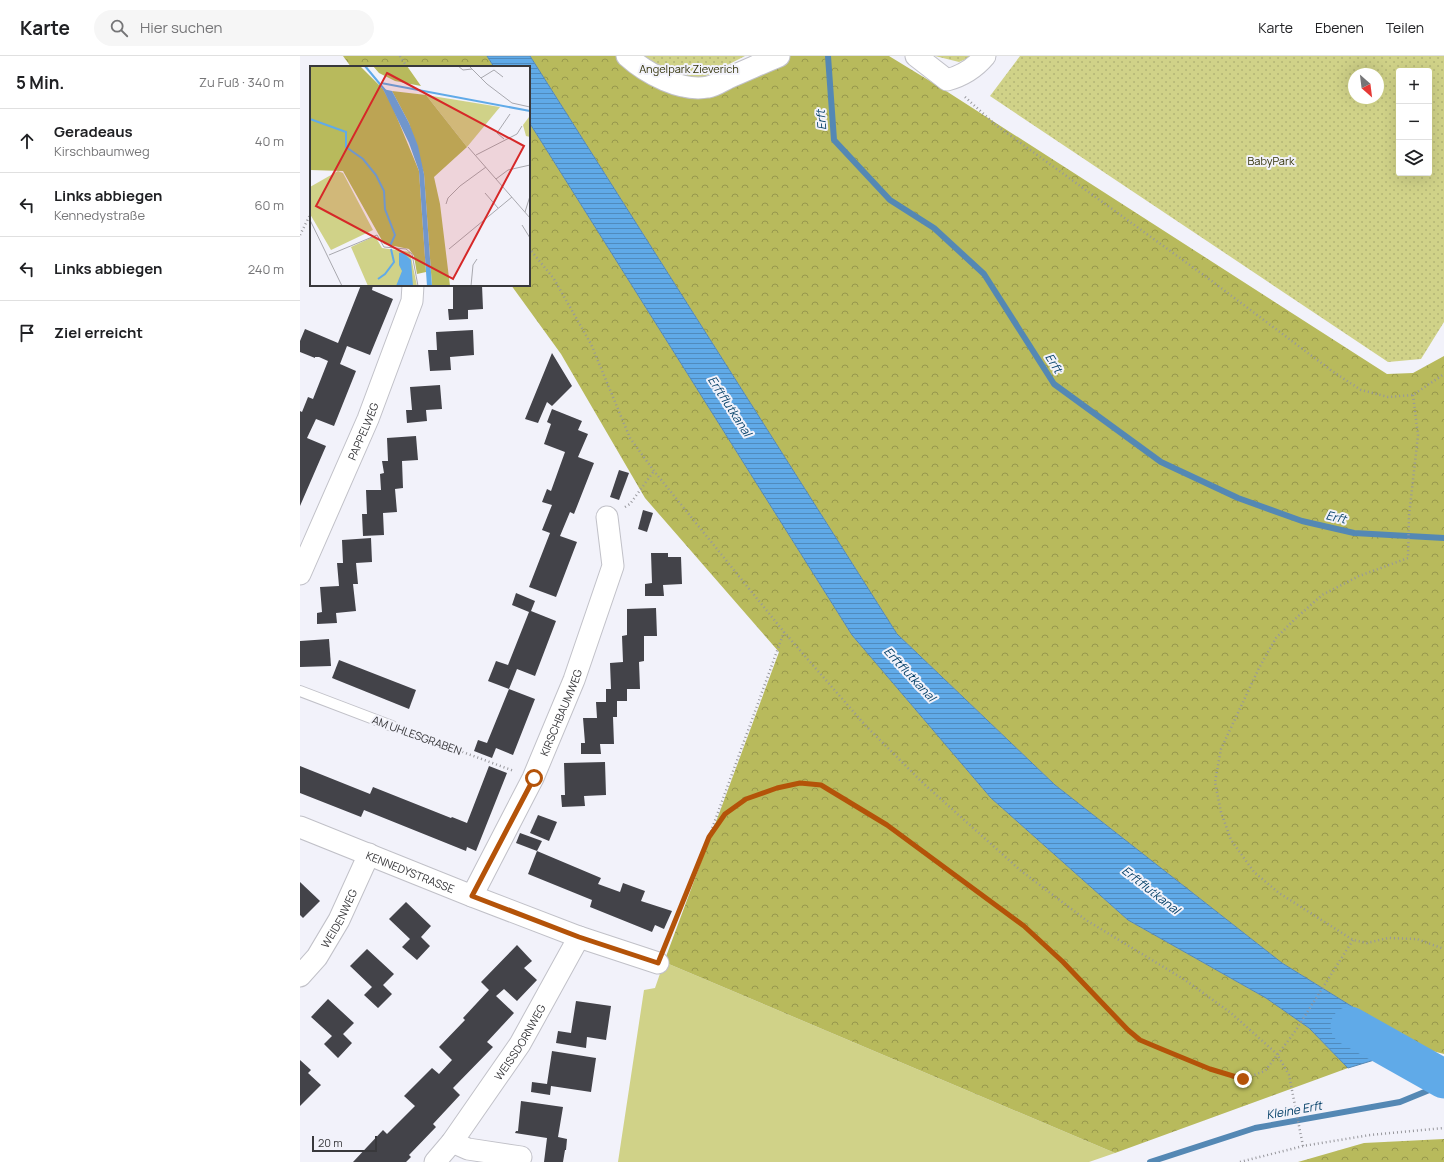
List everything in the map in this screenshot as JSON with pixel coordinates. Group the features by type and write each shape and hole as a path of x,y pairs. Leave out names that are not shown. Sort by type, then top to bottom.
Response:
{"street":[{"path":"627,56 636,65 650,74 673,84 695,88 709,87 779,56"},
{"path":"916,56 947,80 961,76 977,65 984,56"},
{"name":"PAPPELWEG","path":"300,574 368,419 412,301 413,286"},
{"name":"KIRSCHBAUMWEG","path":"472,896 534,778 574,680 613,566 607,517"},
{"name":"KENNEDYSTRASSE","path":"300,827 579,937 658,963"},
{"name":"WEIDENWEG","path":"300,976 317,957 339,920 369,854"},
{"name":"WEISSDORNWEG","path":"435,1162 452,1142 520,1044 579,937"},
{"path":"452,1142 468,1149 520,1160"}],"lane":[{"name":"AM UHLESGRABEN","path":"300,691 392,726"}],"path":[{"path":"400,56 406,66"},
{"path":"947,80 997,126 1205,276 1332,372 1361,390 1388,397 1414,395 1444,374"},
{"path":"300,235 310,215"},
{"path":"530,249 554,279 591,344 630,438 654,471 784,632 864,725 923,783 1020,870 1086,920 1185,980 1231,1013 1277,1054 1289,1076 1303,1146"},
{"path":"1414,395 1418,435 1409,516 1408,558 1358,576 1322,595 1276,638 1259,668 1221,749 1215,782 1221,812 1231,840 1254,872 1279,893 1353,940 1367,943 1388,938 1417,939 1444,949"},
{"path":"630,504 654,471"},
{"path":"658,963 709,837 784,632"},
{"name":"AM UHLESGRABEN","path":"392,726 534,778"},
{"path":"709,837 725,814 746,799 777,788 800,783 821,785 887,825 1024,926 1063,962 1128,1030 1140,1040 1210,1069 1243,1079 1265,1071 1294,1033 1353,940"},
{"path":"1240,1162 1303,1146 1370,1135 1444,1128"}],"green space":[{"path":"343,56 487,56 493,66 350,66"},
{"path":"530,56 618,56 670,90 785,56 889,56 943,89 1387,374 1413,373 1444,356 1444,1054 1417,1047 1282,963 1055,785 897,634"},
{"name":"Angelpark Zieverich","path":"632,56 745,56 700,79 687,81"},
{"path":"935,56 973,56 959,62"},
{"name":"BabyPark","path":"1020,56 1444,56 1444,322 1421,359 1388,362 990,96"},
{"path":"530,124 852,635 991,798 1128,920 1266,998 1309,1028 1348,1068 1115,1153 664,962 779,652 645,498 561,354 512,286 530,286"},
{"path":"664,962 1115,1153 1089,1162 618,1162 644,990 655,988"},
{"path":"1444,1139 1444,1162 1298,1162 1364,1143"}],"water":[{"path":"487,56 530,56 897,634 1055,785 1282,963 1417,1047 1348,1068 1309,1028 1266,998 1128,920 991,798 852,635 530,124 530,66 493,66"}],"building":[{"path":"361,286 373,286 372,290 393,299 370,355 347,346 340,364 356,371 334,426 316,419 307,438 326,446 300,506 300,411 302,412 308,397 313,399 328,361 300,352 300,341 305,329 338,343"},
{"path":"453,286 482,286 483,309 468,310 468,319 449,320 448,309 453,309"},
{"path":"473,330 474,355 450,357 451,370 430,371 428,350 437,350 436,332"},
{"path":"552,353 572,386 552,406 547,402 538,423 525,419"},
{"path":"440,385 442,409 426,410 427,421 407,423 406,410 412,410 410,387"},
{"path":"552,409 582,421 578,430 588,434 578,457 594,463 574,514 570,512 560,536 577,542 556,597 529,587 550,533 542,530 552,505 542,502 547,489 551,491 565,452 544,444 551,424 547,422"},
{"path":"416,436 418,460 402,461 403,488 395,489 397,512 383,513 384,535 363,536 362,514 367,514 366,490 381,490 380,474 384,473 382,461 388,461 387,438"},
{"path":"619,470 629,473 619,500 610,497"},
{"path":"643,510 653,513 647,532 638,529"},
{"path":"371,538 372,562 356,563 358,584 353,584 356,611 336,613 337,623 317,624 317,613 322,612 320,587 339,586 337,563 343,563 342,540"},
{"path":"651,553 668,553 668,557 681,557 682,584 663,585 664,596 645,596 645,584 652,583"},
{"path":"516,593 535,601 531,611 556,621 535,676 517,669 509,689 488,681 496,661 508,665 529,612 512,605"},
{"path":"656,608 657,636 644,636 644,661 639,662 640,689 627,689 627,701 617,701 617,717 613,717 614,744 600,744 601,754 581,754 581,743 585,743 583,718 597,718 596,702 606,702 606,689 611,689 610,663 623,662 622,636 627,635 627,609"},
{"path":"329,639 331,666 300,667 300,641"},
{"path":"339,660 416,690 409,709 332,678"},
{"path":"509,689 535,699 513,755 496,748 492,758 474,751 478,740 487,743"},
{"path":"605,762 606,795 584,796 585,806 562,807 561,795 565,795 564,763"},
{"path":"300,766 370,794 373,787 467,823 489,766 507,773 476,851 467,847 466,851 364,810 361,817 300,793"},
{"path":"538,815 557,822 549,841 530,833"},
{"path":"520,833 542,841 537,851 516,843"},
{"path":"537,851 601,878 598,884 620,892 623,883 645,891 641,901 672,911 664,929 655,925 652,932 590,907 592,900 528,874"},
{"path":"300,882 320,901 303,918 300,915"},
{"path":"406,902 431,926 421,937 430,946 417,960 402,947 410,939 389,919"},
{"path":"517,945 532,961 524,968 537,980 517,1001 504,989 496,996 514,1013 487,1042 493,1047 453,1088 460,1095 433,1124 436,1127 409,1155 411,1157 406,1162 353,1162 383,1130 387,1134 415,1106 404,1096 432,1068 439,1074 452,1060 439,1047 465,1020 463,1018 489,990 481,982"},
{"path":"367,949 394,974 383,985 392,994 378,1008 364,995 372,987 350,966"},
{"path":"328,999 354,1023 343,1034 352,1043 338,1058 324,1044 332,1036 311,1017"},
{"path":"576,1001 611,1006 606,1040 587,1037 586,1048 556,1043 558,1031 571,1033"},
{"path":"552,1051 596,1058 591,1092 551,1086 550,1095 531,1092 532,1082 547,1084"},
{"path":"300,1060 311,1070 308,1073 321,1085 300,1106"},
{"path":"521,1101 563,1107 558,1137 567,1139 563,1162 544,1162 547,1138 515,1133 518,1131"}],"waterway":[{"name":"Erft","path":"828,56 834,140 890,200 934,228 984,274 1054,384 1161,462 1238,498 1302,521 1354,533 1444,538"},
{"name":"Erftflutkanal","path":"1350,1026 1444,1079"},
{"name":"Kleine Erft","path":"1150,1162 1255,1128 1400,1102 1444,1084"}],"route":[{"path":"534,778 472,896 579,937 658,963 709,837 725,814 746,799 777,788 800,783 821,785 845,798 887,825 1024,926 1063,962 1128,1030 1140,1040 1210,1069 1243,1079"}]}
